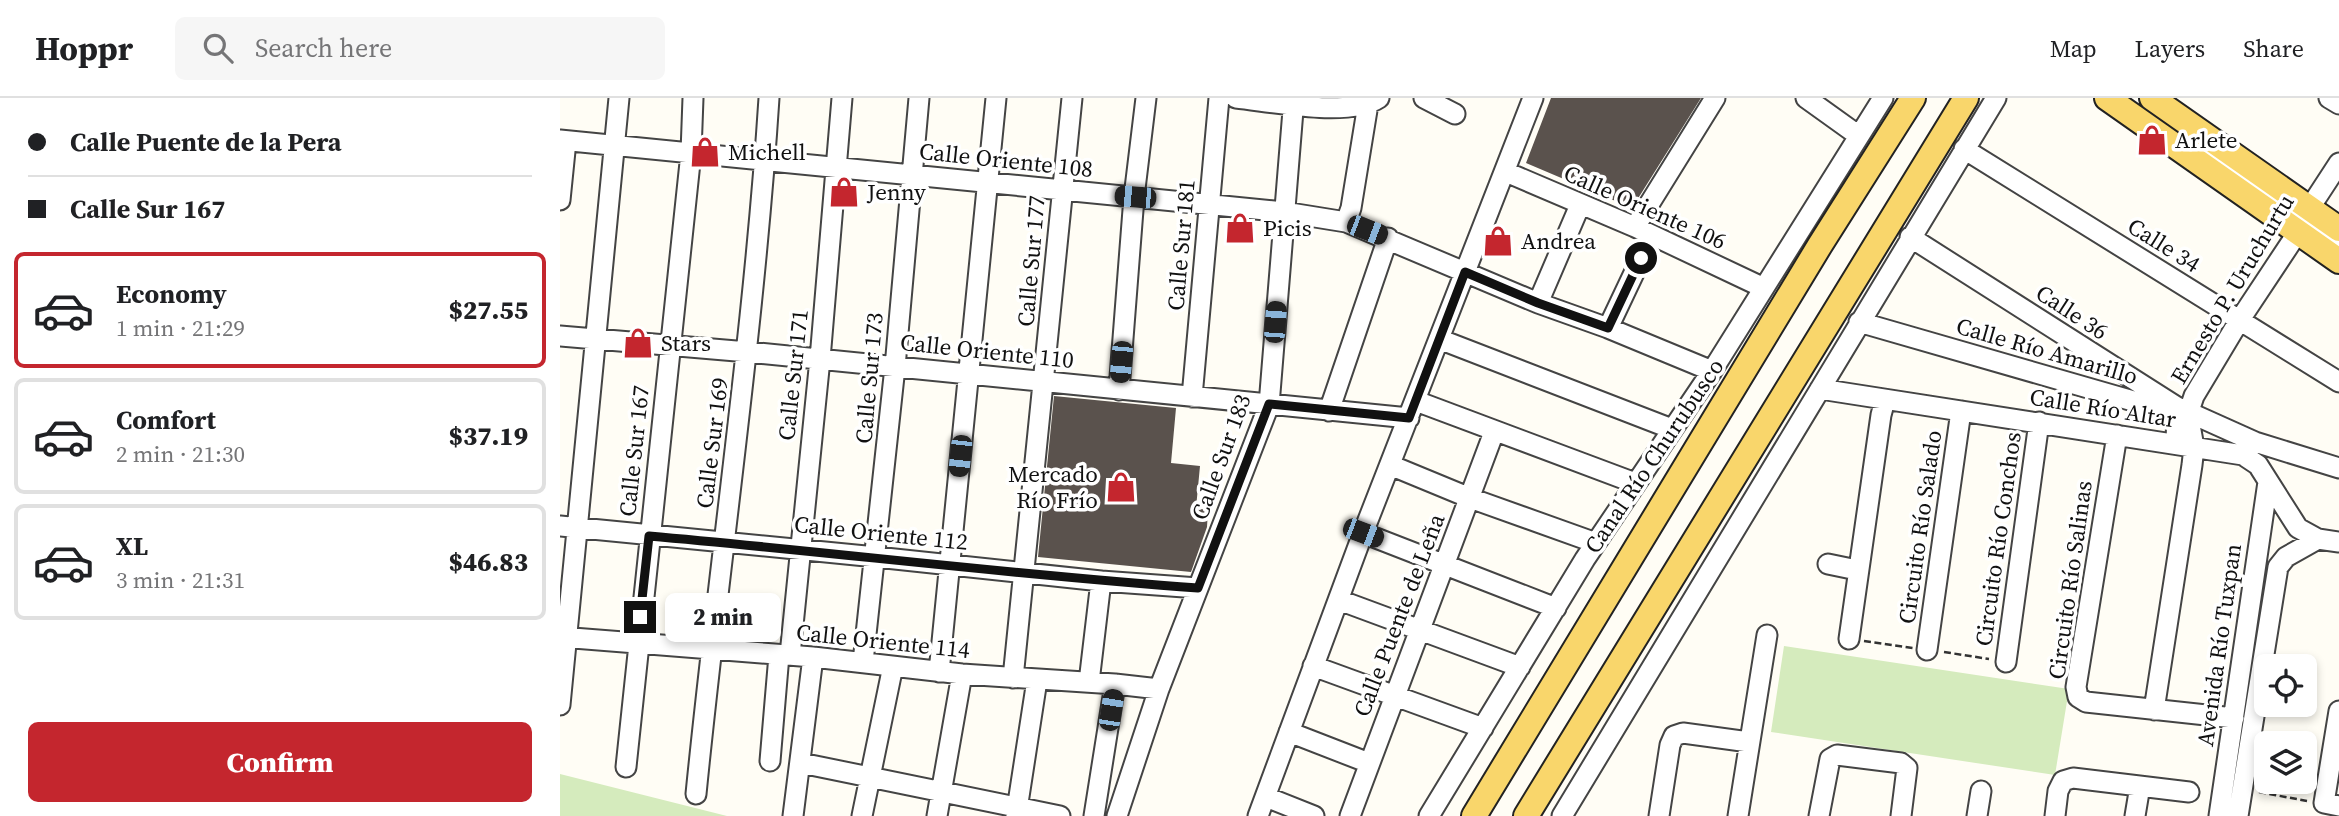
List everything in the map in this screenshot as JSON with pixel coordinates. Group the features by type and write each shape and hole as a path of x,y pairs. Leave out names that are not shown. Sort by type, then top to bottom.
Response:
{"main road":[{"name":"Canal Río Churubusco","path":"1474,816 1820,245 1913,98"},
{"path":"1526,816 1966,98"},
{"path":"2107,98 2304,220 2339,229"},
{"path":"2152,98 2304,220 2339,261"}],"street":[{"path":"560,705 569,527 597,339 618,98"},
{"name":"Calle Sur 167","path":"626,766 691,153 693,98"},
{"name":"Calle Sur 169","path":"696,794 710,650 748,352 769,98"},
{"name":"Calle Sur 171","path":"770,761 800,550 838,168 842,98"},
{"name":"Calle Sur 173","path":"863,662 895,367 919,98"},
{"path":"939,672 996,98"},
{"name":"Calle Sur 177","path":"1013,678 1072,98"},
{"path":"1119,390 1146,98"},
{"name":"Calle Sur 181","path":"1192,397 1219,98"},
{"path":"1236,98 1349,108 1372,100"},
{"path":"1424,98 1455,114"},
{"path":"1258,816 1363,533 1533,98"},
{"path":"1608,328 1643,231 1715,98"},
{"path":"1806,98 1859,136"},
{"name":"Canal Río Churubusco","path":"1429,816 1596,543 1712,371 1883,98"},
{"path":"1562,816 1996,98"},
{"path":"2121,98 2195,149 2237,173 2339,244"},
{"path":"2141,98 2201,140 2237,173"},
{"path":"2329,98 2339,104"},
{"path":"1346,222 1372,100"},
{"name":"Calle Sur 183","path":"1117,816 1159,689 1269,404 1293,101"},
{"path":"560,200 563,140"},
{"name":"Calle Oriente 108","path":"563,140 1283,212 1346,222 1538,303 1608,328 1712,371"},
{"name":"Calle 34","path":"1964,149 2339,382"},
{"name":"Ernesto P. Uruchurtu","path":"2183,411 2339,163"},
{"name":"Calle Oriente 106","path":"1506,172 1643,231 1765,288"},
{"path":"1538,303 1580,205"},
{"name":"Calle 36","path":"1910,237 2183,411"},
{"path":"1329,411 1388,238"},
{"name":"Calle Río Amarillo","path":"1859,322 2147,405 2183,411 2255,442 2339,468"},
{"name":"Calle Oriente 110","path":"560,336 820,359 1329,411 1412,410 1494,432 1635,483"},
{"path":"1439,339 1672,429"},
{"name":"Calle Río Altar","path":"1819,389 2243,455 2258,465 2298,528 2318,539"},
{"path":"1849,639 1857,570 1885,400"},
{"name":"Circuito Río Salado","path":"1927,650 1961,411"},
{"path":"2154,710 2185,446 2183,411"},
{"name":"Circuito Río Conchos","path":"2006,662 2039,422"},
{"name":"Calle Puente de Leña","path":"1350,816 1494,432"},
{"name":"Circuito Río Salinas","path":"2117,435 2076,687 2078,696 2086,702 2234,718"},
{"path":"1390,465 1470,498 1596,543"},
{"name":"Avenida Río Tuxpan","path":"2218,816 2267,482"},
{"name":"Calle Oriente 112","path":"569,527 1101,581 1198,588"},
{"path":"1363,533 1556,608"},
{"path":"2318,539 2339,542"},
{"name":"Avenida Río Tuxpan","path":"2238,816 2278,567 2286,557 2318,539"},
{"path":"1828,564 1857,570"},
{"path":"1088,682 1101,581"},
{"path":"1339,600 1520,667"},
{"path":"1738,816 1767,635"},
{"name":"Calle Oriente 114","path":"563,638 813,657 939,672 1159,689"},
{"path":"793,816 813,657"},
{"path":"862,816 893,666"},
{"path":"1313,666 1482,728"},
{"path":"937,816 962,674"},
{"path":"1016,811 1037,680"},
{"path":"1094,816 1115,684"},
{"path":"2332,805 2339,711"},
{"path":"1289,732 1369,763"},
{"path":"1659,816 1670,745 1674,736 1683,733 1749,742"},
{"path":"1819,816 1830,759 1837,755 1901,763 1907,768 1901,816"},
{"path":"801,763 942,791 1016,811 1060,816"},
{"path":"2055,816 2058,791 2063,781 2073,778 2189,792"},
{"path":"2135,816 2140,786"},
{"path":"1977,816 1981,791"},
{"path":"1266,797 1314,816"}],"path":[{"path":"2242,790 2332,805"}],"green space":[{"path":"1784,646 2069,689 2055,775 1771,732"},
{"path":"560,774 727,816 560,816"}],"building":[{"path":"1551,98 1701,98 1632,208 1526,163"},
{"name":"Mercado Río Frío","path":"1054,396 1176,408 1171,463 1200,466 1196,508 1208,510 1207,527 1191,572 1038,557"}],"place":[{"name":"Arlete","path":"2152,140"},
{"name":"Michell","path":"705,152"},
{"name":"Jenny","path":"844,192"},
{"name":"Picis","path":"1240,228"},
{"name":"Andrea","path":"1498,241"},
{"name":"Stars","path":"638,343"},
{"name":"Mercado Río Frío","path":"1121,487"}],"route":[{"path":"640,617 649,536 1101,581 1198,588 1269,404 1409,418 1465,272 1538,303 1608,328 1641,258"}]}
